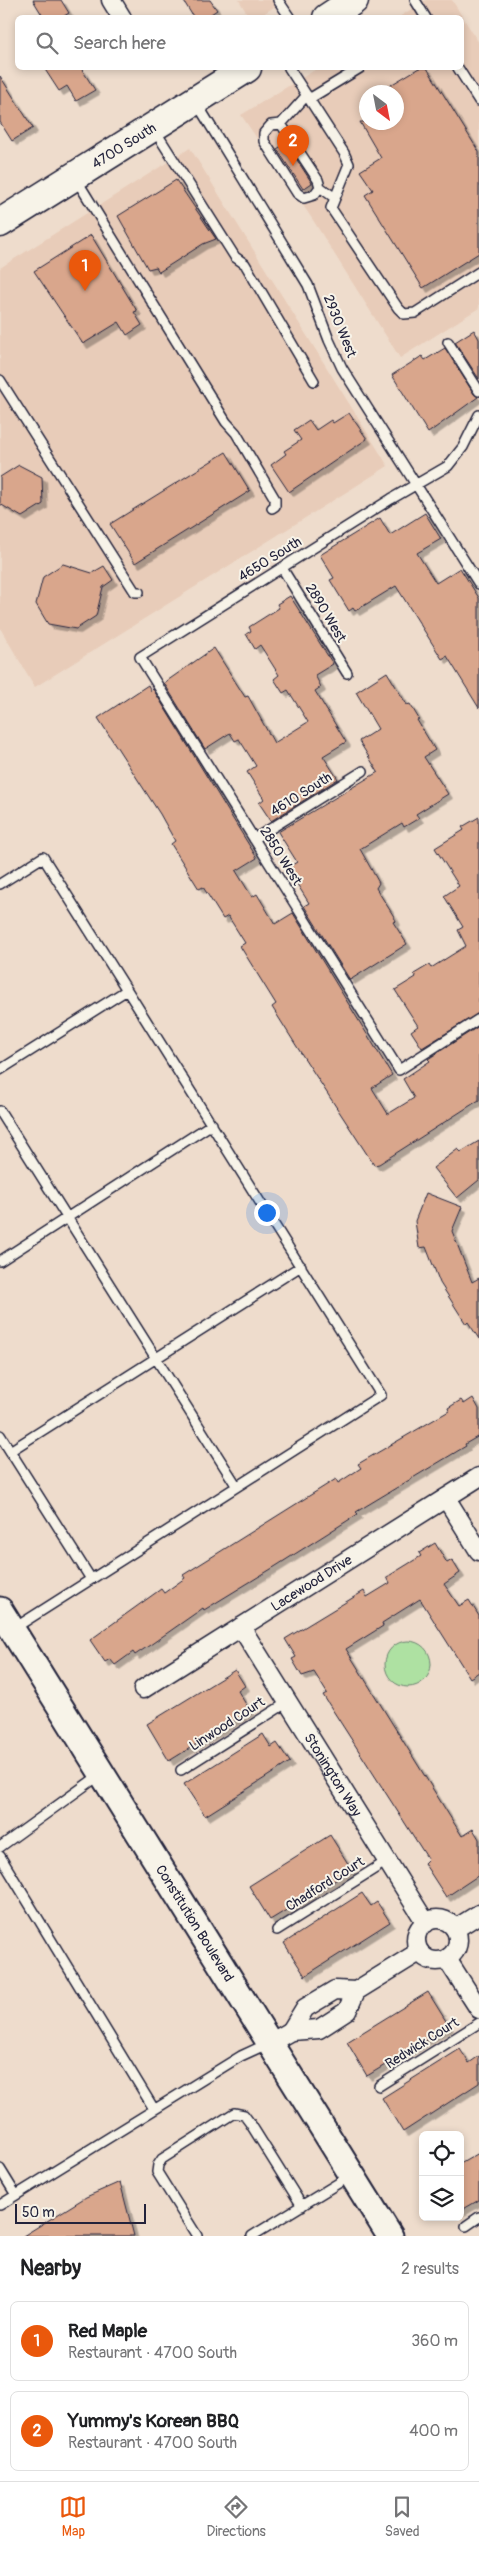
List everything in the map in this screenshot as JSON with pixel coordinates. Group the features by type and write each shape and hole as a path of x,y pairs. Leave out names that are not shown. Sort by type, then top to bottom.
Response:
{"main road":[{"path":"332,15 354,0"},
{"name":"4700 South","path":"0,223 244,70"},
{"name":"Constitution Boulevard","path":"4,1619 390,2236"}],"street":[{"path":"111,0 120,15"},
{"name":"Lacewood Drive","path":"143,1689 479,1477"},
{"path":"446,1498 479,1551"},
{"name":"Stonington Way","path":"241,1627 426,1922"},
{"path":"456,1929 479,1914"},
{"path":"442,1920 456,1929 458,1943 455,1952 447,1959 432,1961 419,1952 416,1943 417,1934 426,1922 442,1920"},
{"path":"291,2031 305,2008 335,1990 356,1991 419,1952"},
{"path":"447,1959 479,2009"},
{"path":"270,2043 291,2031 318,2029 348,2011 356,1991"}],"lane":[{"path":"278,0 288,15"},
{"path":"415,0 424,15"},
{"path":"290,70 344,153 349,164 331,208 404,314 415,313 479,272"},
{"path":"320,187 314,195 304,198 297,193 274,159 264,140 264,133 271,125 280,124 308,97 356,70"},
{"path":"459,70 479,101"},
{"name":"2930 West","path":"195,100 300,270 316,301 329,340 342,368 479,584"},
{"path":"280,124 318,180 320,187 335,198"},
{"path":"153,127 235,257 245,264 314,381"},
{"path":"74,176 226,422 236,433 275,499 275,506 272,508"},
{"path":"448,342 479,391"},
{"path":"0,380 135,592 139,592"},
{"name":"4650 South","path":"140,657 453,461 463,447 479,415"},
{"name":"2890 West","path":"282,568 346,673"},
{"name":"2850 West","path":"140,657 399,1070 479,1019"},
{"name":"4610 South","path":"254,839 363,771"},
{"path":"0,884 43,857 381,1394 91,1578 4,1619"},
{"path":"0,1070 127,990"},
{"path":"0,1111 236,1486"},
{"path":"0,1261 212,1124"},
{"path":"10,1451 301,1266"},
{"path":"0,1435 91,1578"},
{"name":"Linwood Court","path":"181,1770 288,1702"},
{"path":"0,1847 75,1791 102,1774"},
{"path":"0,1856 154,2108"},
{"name":"Chadford Court","path":"277,1930 387,1861"},
{"name":"Redwick Court","path":"379,2086 479,2023"},
{"path":"0,2205 154,2108 241,2056 270,2043"},
{"path":"197,2236 157,2172 158,2165 162,2159 234,2113 244,2115 250,2122 302,2206"},
{"path":"0,2169 16,2195"},
{"path":"252,2236 352,2174"},
{"path":"466,2226 479,2217"}],"shaded area":[{"path":"239,0 285,0 262,15 248,15"},
{"path":"426,0 452,0 461,15 402,15"},
{"path":"464,19 479,43 479,308 400,358 311,217 241,115 315,70 464,70"},
{"path":"190,148 388,466 35,687 0,628 0,268"}],"green space":[{"path":"413,1641 425,1647 430,1655 430,1673 425,1681 417,1686 403,1687 391,1681 386,1673 385,1659 391,1647 399,1642"}],"building":[{"path":"33,0 61,0 69,13 66,15 42,15"},
{"path":"183,0 210,0 217,10 210,15 192,15"},
{"path":"45,70 82,70 95,90 76,101 67,86 59,91"},
{"path":"416,70 428,70 479,152 479,253 423,288 365,195 373,190 360,171 381,158 365,130 404,130 404,85 391,85"},
{"path":"0,76 33,128 12,141 0,122"},
{"path":"286,143 312,183 303,189 277,149"},
{"path":"176,180 216,239 203,244 159,272 156,267 148,269 118,216"},
{"path":"91,235 137,311 134,312 142,325 127,335 119,322 83,344 34,271"},
{"path":"474,330 479,339 479,379 455,342"},
{"path":"445,348 474,394 478,397 428,433 392,375 422,356 425,360"},
{"path":"349,413 367,439 289,492 271,465 286,454 284,451 301,440 294,430 309,420 316,430 331,420 333,423"},
{"path":"226,452 250,491 135,563 110,524"},
{"path":"19,465 42,477 43,504 22,517 0,504 0,477"},
{"path":"425,513 441,539 417,553 436,583 460,568 479,598 479,708 447,656 442,659 396,586 355,611 353,608 349,611 330,580 334,578 320,555 380,518 390,535"},
{"path":"63,564 92,573 104,566 113,580 103,587 96,616 76,629 48,624 36,604 43,577"},
{"path":"290,596 333,664 315,675 321,687 315,691 346,742 323,756 338,779 271,821 259,803 264,799 247,772 256,766 239,739 235,741 230,733 205,749 164,683 214,648 245,697 248,696 274,743 308,722 288,690 283,693 274,679 279,675 260,645 255,649 246,634 251,631 249,627 279,608 277,604"},
{"path":"387,672 407,705 410,704 435,750 424,757 448,794 416,814 419,818 404,827 402,823 360,849 379,883 376,888 393,915 396,921 393,922 407,944 350,980 304,906 309,903 287,868 297,862 278,832 378,772 359,741 378,729 356,692"},
{"path":"148,685 151,691 153,689 257,858 236,871 252,897 257,894 275,924 293,913 392,1075 372,1088 388,1114 414,1098 403,1079 430,1061 428,1059 479,1026 479,1100 379,1164 374,1165 299,1050 272,1007 276,1004 240,946 245,943 228,916 223,919 203,887 199,889 171,844 175,841 160,814 98,718"},
{"path":"479,817 479,1013 422,1048 411,1031 418,1026 395,990 416,977 414,974 429,965 431,968 466,946 458,930 463,927 444,896 459,886 435,848 464,830 462,827"},
{"path":"479,1141 479,1180 457,1198 433,1168 458,1149 461,1152"},
{"path":"426,1193 462,1207 452,1231 472,1282 479,1278 479,1339 468,1322 466,1324 440,1283 426,1247 419,1248 415,1221"},
{"path":"473,1398 479,1409 479,1436 465,1444 466,1446 356,1512 358,1514 276,1566 204,1610 203,1608 135,1655 133,1652 115,1665 110,1659 105,1662 90,1640 161,1589 164,1593 185,1578 183,1575 336,1479 338,1483 361,1468 358,1464 449,1411 448,1408 461,1400 464,1404"},
{"path":"435,1543 447,1563 452,1560 460,1573 444,1584 459,1606 469,1600 479,1616 479,1672 470,1678 420,1599 382,1623 383,1626 346,1649 462,1836 473,1829 479,1839 479,1875 446,1897 424,1863 428,1859 323,1695 327,1693 314,1672 302,1676 292,1659 296,1657 285,1639 364,1591 367,1597 390,1583 387,1577 421,1556 419,1553"},
{"path":"235,1670 245,1686 238,1691 250,1711 169,1761 147,1724"},
{"path":"263,1734 271,1747 277,1743 290,1762 205,1816 184,1784"},
{"path":"330,1835 352,1870 270,1920 249,1886"},
{"path":"362,1893 371,1906 377,1902 390,1922 305,1976 284,1943"},
{"path":"428,1992 449,2026 367,2076 347,2042"},
{"path":"460,2049 469,2063 479,2056 479,2083 403,2132 382,2098"},
{"path":"479,2153 479,2200 464,2209 464,2176 464,2162"},
{"path":"120,2182 134,2236 23,2236 86,2197"}],"place":[{"name":"Yummy's Korean BBQ","path":"293,166"},
{"name":"Red Maple","path":"85,291"}]}
